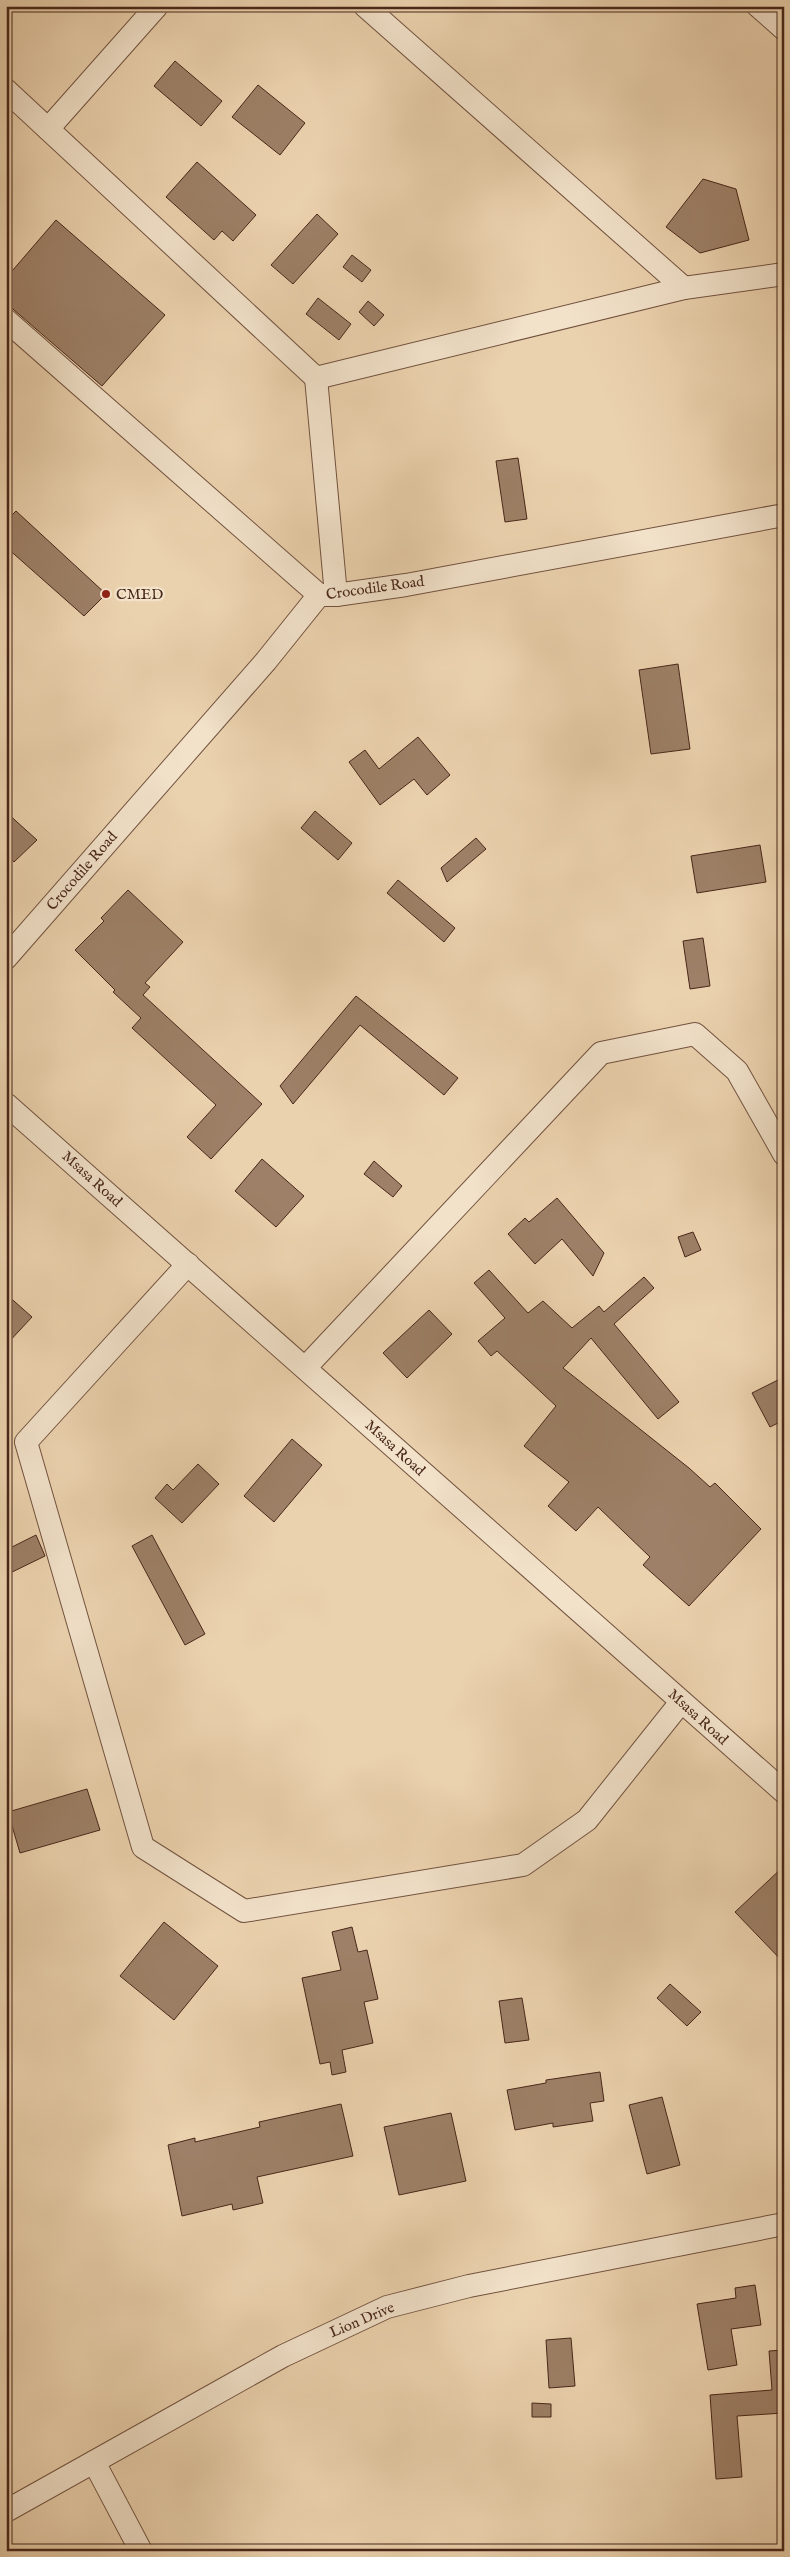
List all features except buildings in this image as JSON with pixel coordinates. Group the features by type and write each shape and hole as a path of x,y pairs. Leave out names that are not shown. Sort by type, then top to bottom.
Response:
{"street":[{"path":"48,129 157,6"},
{"path":"364,6 684,288"},
{"path":"758,6 784,29"},
{"path":"6,90 316,378 328,595"},
{"path":"316,378 684,288 784,274"},
{"path":"6,320 328,595"},
{"name":"Crocodile Road","path":"6,958 266,660 328,595 406,585 784,516"},
{"path":"305,1368 601,1052 695,1034 737,1071 784,1154"},
{"name":"Msasa Road","path":"6,1104 784,1792"},
{"path":"188,1264 26,1442 143,1847 244,1910 523,1865 587,1820 681,1702"},
{"name":"Lion Drive","path":"6,2511 283,2356 387,2307 469,2286 784,2224"},
{"path":"94,2462 141,2551"}],"place":[{"name":"CMED","path":"106,594"}]}
